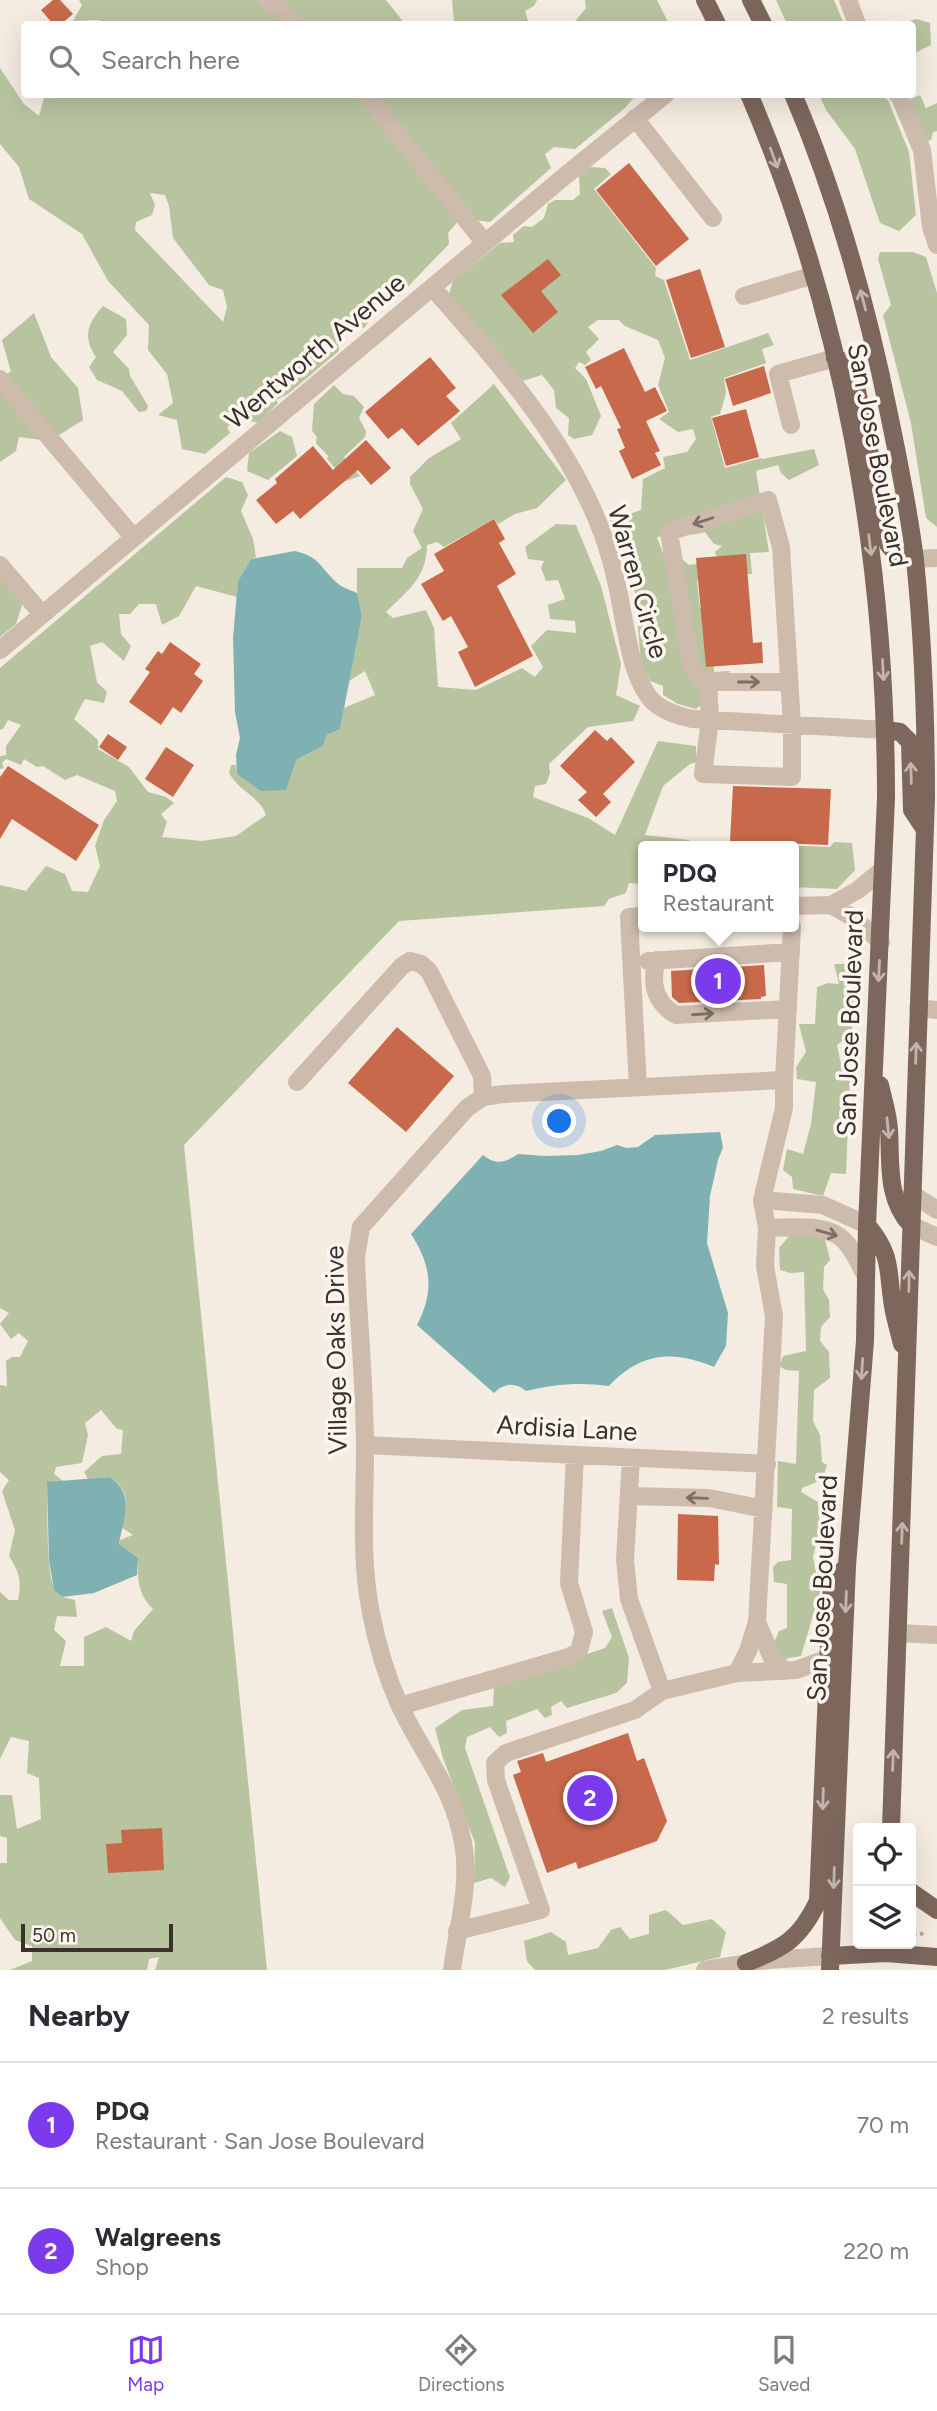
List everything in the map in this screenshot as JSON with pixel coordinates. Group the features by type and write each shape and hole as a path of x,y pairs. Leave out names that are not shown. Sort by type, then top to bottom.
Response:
{"main road":[{"path":"705,0 716,21"},
{"path":"751,0 762,21"},
{"name":"San Jose Boulevard","path":"751,98 789,199 814,275 853,440 869,533 877,602 886,730 881,942 864,1341 847,1566 830,1963"},
{"name":"San Jose Boulevard","path":"795,98 828,184 876,349 899,459 915,559 926,731 908,1368 891,1823"},
{"path":"835,358 852,366 888,544 897,555 915,559"},
{"path":"886,730 900,732 910,742 912,810 924,828"},
{"path":"875,1061 889,1126 892,1183 902,1215 911,1225"},
{"path":"867,1225 886,1253 893,1306 908,1368"},
{"path":"746,1964 774,1952 791,1940 808,1922 818,1901 833,1580 847,1566"},
{"path":"916,1898 933,1918"},
{"path":"830,1963 886,1956 937,1957"}],"street":[{"path":"267,0 293,21"},
{"path":"848,0 856,21"},
{"path":"368,98 485,243"},
{"name":"Wentworth Avenue","path":"0,650 661,98"},
{"path":"901,98 922,150 931,227 937,245"},
{"path":"635,118 713,218"},
{"path":"744,296 814,275"},
{"name":"Warren Circle","path":"432,287 531,405 572,468 603,535 617,582 631,655 647,694 656,705 674,715 710,720 886,730"},
{"path":"791,425 778,374 835,358"},
{"path":"0,379 133,537"},
{"path":"708,682 710,720 703,774 793,777 792,725 781,547 768,500 669,532 691,664 698,677 708,682 789,682"},
{"path":"915,559 937,558"},
{"path":"0,565 42,614"},
{"path":"799,906 831,905 859,890 882,870"},
{"path":"831,905 852,917 881,942"},
{"path":"638,916 629,917 638,1087"},
{"path":"737,1673 748,1651 757,1622 774,1317 765,1266 767,1228 762,1200 784,1108 792,932"},
{"path":"631,962 791,952"},
{"path":"657,960 652,975 655,990 664,1009 676,1016 788,1009"},
{"path":"297,1082 402,966 410,961 421,964 429,971 482,1076 483,1097 784,1080"},
{"path":"918,1008 937,1010"},
{"name":"Village Oaks Drive","path":"452,1970 464,1885 464,1847 457,1816 437,1769 400,1706 384,1669 370,1612 365,1565 365,1445 356,1257 361,1227 467,1108 483,1097"},
{"path":"912,1194 937,1210"},
{"path":"762,1200 823,1205 867,1225"},
{"path":"911,1225 937,1237"},
{"path":"767,1228 821,1230 839,1236 849,1246 865,1275"},
{"name":"Ardisia Lane","path":"365,1445 766,1464"},
{"path":"400,1706 569,1657 579,1651 584,1632 569,1583 575,1455"},
{"path":"631,1458 625,1560 629,1598 662,1691"},
{"path":"629,1496 709,1498 764,1509"},
{"path":"757,1622 772,1658 785,1671"},
{"path":"898,1633 937,1635"},
{"path":"457,1931 541,1910 496,1780 495,1762 506,1753 635,1710 662,1691 737,1673 796,1670 829,1658"},
{"path":"705,1970 746,1964 830,1963"}],"path":[{"path":"922,1945 933,1918"},
{"path":"916,1934 926,1933"}],"green space":[{"path":"79,0 386,0 403,21 73,21 82,5"},
{"path":"452,0 537,0 534,6 525,11 528,21 454,21"},
{"path":"585,0 657,0 668,21 575,21 586,8"},
{"path":"776,0 834,0 843,21 786,21"},
{"path":"917,19 930,23 931,45 916,52 916,21 909,21"},
{"path":"0,68 24,104 39,116 44,98 633,98 575,149 554,147 545,154 551,168 490,222 461,218 448,233 449,244 396,299 385,301 364,328 352,325 337,333 339,351 288,394 276,400 278,403 259,422 237,421 227,427 230,433 205,454 182,449 177,420 158,415 173,403 167,374 148,350 149,325 108,281 82,234 29,199 19,167 0,144","holes":["150,193 165,195 173,238 209,285 223,290 227,307 223,322 135,230 136,222 152,215 155,205"]},
{"path":"920,95 926,108 937,103 937,131 933,132 931,140 923,142 907,101"},
{"path":"820,98 888,100 909,152 916,215 899,231 880,223 855,149 826,110"},
{"path":"590,167 605,168 611,174 594,189 656,268 655,276 664,280 690,360 768,333 774,345 762,349 766,363 724,378 726,393 720,414 711,417 725,468 761,458 814,449 819,465 789,480 781,473 778,465 756,471 769,552 750,553 752,574 722,574 715,552 722,546 714,544 705,532 657,537 663,553 676,554 689,565 703,563 705,578 697,581 700,608 707,609 709,617 714,672 730,671 708,699 696,709 678,704 663,695 663,686 650,681 641,662 635,593 610,521 641,510 643,479 665,468 663,457 687,452 696,439 693,429 678,432 659,419 669,412 658,385 665,358 658,340 625,326 619,320 598,320 588,327 599,339 586,352 591,360 585,365 579,362 575,368 586,379 601,416 592,435 574,439 568,435 569,418 556,408 554,390 542,375 523,381 449,294 453,281 500,243 514,242 513,235 524,226 532,227 544,218 548,204 555,200 573,200 580,194 579,176"},
{"path":"880,252 913,252 926,257 937,293 937,527 926,518 911,423 883,315 891,305 878,259"},
{"path":"103,306 126,319 127,335 113,352 129,369 130,376 148,406 146,411 139,412 122,391 97,380 89,367 96,357 89,343 89,330"},
{"path":"34,313 51,357 78,388 83,420 50,441 19,437 16,451 0,462 0,376 11,372 2,340"},
{"path":"494,384 566,480 537,508 515,514 498,524 494,519 444,547 437,542 427,545 426,557 419,575 386,612 393,618 426,610 434,628 438,687 476,690 522,668 535,677 543,667 531,646 547,630 576,633 575,621 550,619 548,605 565,599 558,580 546,581 541,568 544,561 528,559 525,547 556,524 576,525 601,586 621,664 616,695 640,706 633,721 588,727 549,764 550,773 546,784 535,786 533,797 588,818 615,835 658,741 696,746 696,762 663,786 645,835 689,841 638,841 638,884 629,883 626,893 609,899 604,906 399,921 184,1145 267,1970 155,1970 159,1957 149,1959 147,1970 10,1970 32,1961 32,1946 15,1940 0,1918 0,1863 7,1863 7,1838 0,1836 0,1795 12,1795 17,1829 41,1819 39,1778 27,1773 29,1741 11,1737 0,1759 0,1592 9,1600 18,1600 20,1582 9,1556 15,1530 2,1491 9,1480 0,1472 0,1385 7,1386 6,1361 12,1357 20,1357 28,1341 19,1333 11,1339 0,1324 9,1313 0,1308 0,885 26,891 46,866 65,874 72,891 88,892 100,866 95,846 104,820 117,801 115,791 77,775 65,780 43,766 37,767 24,759 21,765 6,759 2,763 4,768 0,769 0,756 6,755 6,746 21,725 8,720 0,730 0,668 226,477 242,482 248,495 241,511 253,539 256,557 251,559 238,581 237,597 196,586 179,616 162,625 156,604 139,604 130,614 119,614 121,634 131,646 124,661 102,642 90,646 97,682 107,692 104,703 85,699 74,719 98,740 98,749 129,767 148,792 166,797 174,803 161,814 167,822 162,837 202,841 236,836 266,815 259,803 233,779 229,773 231,765 236,765 237,775 296,760 323,746 327,735 340,729 344,708 375,695 365,671 349,681 362,616 357,593 357,568 402,568 407,558 422,548 413,531 423,509 410,484 410,477 429,458 461,439 451,423","holes":["101,1410 117,1429 123,1430 121,1454 102,1456 84,1472 88,1479 110,1477 124,1493 126,1505 121,1527 133,1535 120,1540 119,1545 138,1558 140,1586 144,1598 153,1609 134,1631 131,1641 106,1627 84,1637 84,1666 60,1666 66,1641 54,1630 57,1616 77,1617 75,1600 60,1595 52,1583 47,1483 63,1481 54,1474 56,1467 82,1463 88,1435 85,1423"]},
{"path":"334,385 343,394 354,396 364,407 359,418 366,431 365,437 344,457 360,476 346,481 316,443 317,437 312,431 314,404"},
{"path":"280,431 292,437 297,456 268,480 247,471 249,453"},
{"path":"0,573 23,602 16,624 0,637"},
{"path":"834,842 852,843 855,870 837,889 799,887 799,846 830,847"},
{"path":"834,964 849,964 858,969 859,986 854,990 852,1034 837,1045 843,1074 850,1078 846,1174 831,1173 823,1196 793,1189 792,1177 783,1170 787,1149 803,1154 811,1124 816,1082 797,1079 796,1067 806,1052 799,1024 815,1024 817,987 828,983 839,984"},
{"path":"811,1235 825,1239 830,1260 824,1267 823,1289 829,1300 830,1317 821,1327 820,1341 829,1352 830,1378 814,1390 813,1421 820,1435 822,1462 827,1465 822,1480 802,1488 801,1492 818,1502 820,1527 813,1557 820,1592 801,1656 784,1659 773,1645 779,1631 787,1628 787,1584 774,1582 773,1567 778,1562 791,1560 792,1509 777,1507 778,1461 796,1464 799,1371 786,1370 779,1366 783,1356 806,1351 804,1272 780,1270 779,1248 789,1236"},
{"path":"612,1608 629,1658 627,1683 616,1693 567,1708 561,1701 551,1707 552,1715 545,1718 537,1709 506,1721 507,1733 499,1737 490,1727 467,1737 465,1748 510,1877 505,1887 491,1878 474,1883 475,1843 443,1758 435,1728 462,1710 493,1706 494,1686 605,1648 612,1637 602,1611"},
{"path":"666,1910 683,1925 712,1919 726,1932 720,1957 665,1970 535,1970 527,1961 524,1941 551,1932 566,1942 568,1955 598,1948 611,1930 620,1927 630,1939 649,1934 649,1915"}],"water":[{"path":"295,551 314,559 338,584 357,593 362,616 340,729 327,735 323,746 296,760 286,790 261,791 237,774 236,755 240,738 235,712 233,638 238,581 251,559"},
{"path":"720,1132 723,1147 710,1196 707,1243 728,1313 726,1346 714,1367 685,1358 658,1357 633,1366 609,1386 568,1384 526,1391 510,1385 494,1393 417,1325 426,1301 428,1278 423,1257 411,1234 483,1155 497,1162 518,1154 578,1155 617,1145 626,1148 638,1147 655,1135"},
{"path":"110,1477 118,1484 125,1500 125,1516 119,1544 138,1558 137,1575 94,1593 62,1597 54,1590 49,1560 47,1482"}],"building":[{"path":"53,0 60,0 73,14 65,21 50,21 41,10"},
{"path":"629,163 689,239 656,266 596,190"},
{"path":"548,259 561,275 541,291 558,312 533,333 501,295"},
{"path":"700,269 725,347 691,358 666,280"},
{"path":"624,348 645,392 655,387 667,411 646,421 660,451 655,453 661,465 632,479 619,451 625,448 617,429 621,428 601,386 596,389 585,367"},
{"path":"430,357 456,388 446,396 460,411 418,446 402,428 388,439 365,412"},
{"path":"764,366 771,393 733,406 725,379"},
{"path":"746,409 759,457 726,466 712,418"},
{"path":"366,440 391,468 371,485 358,470 300,519 293,511 276,524 256,500 277,483 275,479 313,446 333,470"},
{"path":"494,519 505,539 499,543 516,574 497,586 533,656 475,687 458,652 468,647 451,616 443,621 421,584 444,571 434,554"},
{"path":"746,554 753,643 762,642 763,663 706,667 696,558"},
{"path":"170,642 201,664 194,674 203,681 181,713 173,707 161,725 129,702 150,672 145,669 158,651 162,654"},
{"path":"595,730 607,741 611,737 635,762 603,794 611,802 596,817 578,800 587,792 560,766"},
{"path":"108,734 127,747 118,760 99,747"},
{"path":"166,747 194,765 173,797 145,779"},
{"path":"8,766 99,825 76,861 12,819 0,839 0,777"},
{"path":"733,786 831,789 828,845 799,844 799,841 730,841"},
{"path":"764,965 766,996 761,999 679,1003 672,997 671,971"},
{"path":"397,1027 454,1076 406,1132 348,1083"},
{"path":"678,1514 718,1516 719,1565 715,1564 714,1581 677,1580"},
{"path":"628,1733 637,1761 644,1758 667,1821 657,1841 578,1869 576,1862 547,1873 513,1775 521,1772 517,1761 543,1753 546,1762"},
{"path":"162,1828 164,1870 108,1873 106,1844 122,1843 121,1830"}],"place":[{"name":"PDQ","path":"718,981"},
{"name":"Walgreens","path":"590,1798"}]}
